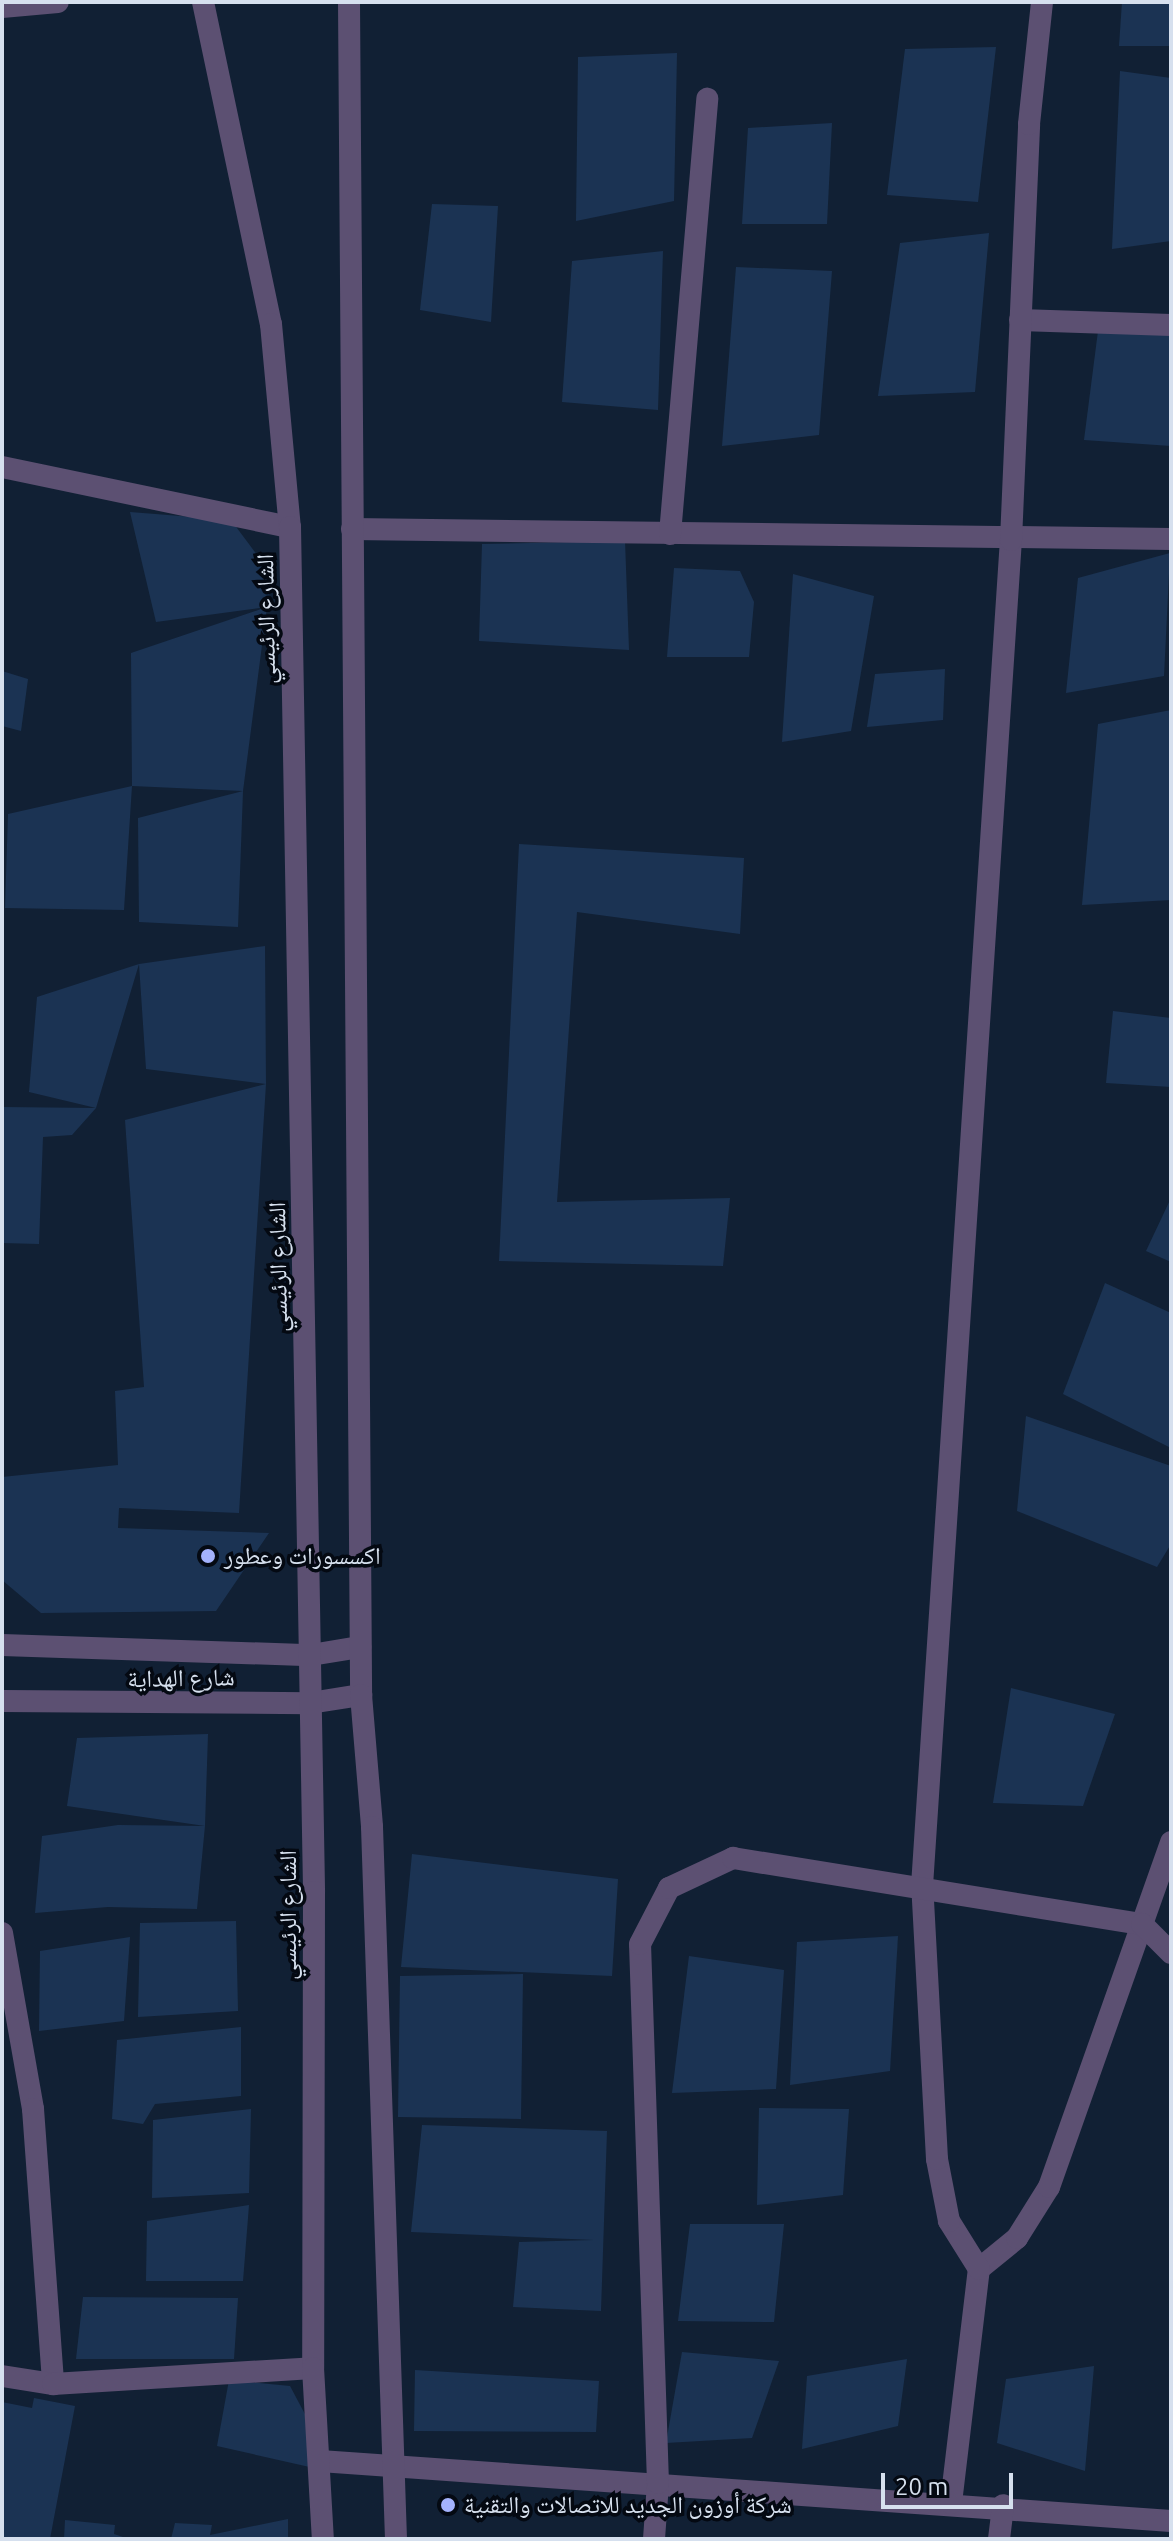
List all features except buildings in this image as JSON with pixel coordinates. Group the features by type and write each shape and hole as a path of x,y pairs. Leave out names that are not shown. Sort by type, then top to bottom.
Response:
{"street":[{"path":"2,7 58,2"},
{"name":"الشارع الرئيسي","path":"203,2 271,324 290,527 311,1655 313,2368 323,2539"},
{"path":"349,2 360,1647 372,1827 396,2539"},
{"path":"951,2503 979,2269 949,2221 937,2159 922,1886 1011,540 1029,124 1042,2"},
{"path":"670,534 707,99"},
{"path":"1020,320 1171,325"},
{"path":"2,467 290,527"},
{"path":"352,529 1011,540 1171,539"},
{"name":"شارع الهداية","path":"2,1645 311,1655 360,1647"},
{"name":"شارع الهداية","path":"2,1701 310,1703 361,1695"},
{"path":"979,2269 1017,2238 1049,2187 1142,1924 1166,1870 1171,1842"},
{"path":"654,2539 658,2483 640,1944 669,1888 733,1858 922,1886 1142,1924 1171,1953"},
{"path":"2,1940 33,2109 53,2384"},
{"path":"2,2376 53,2384 313,2368"},
{"path":"320,2461 394,2463 1003,2505 1171,2521"},
{"path":"999,2539 1003,2505"}],"place":[{"name":"اكسسورات وعطور","path":"208,1556"},
{"name":"شركة أوزون الجديد للاتصالات والتقنية","path":"448,2505"}]}
